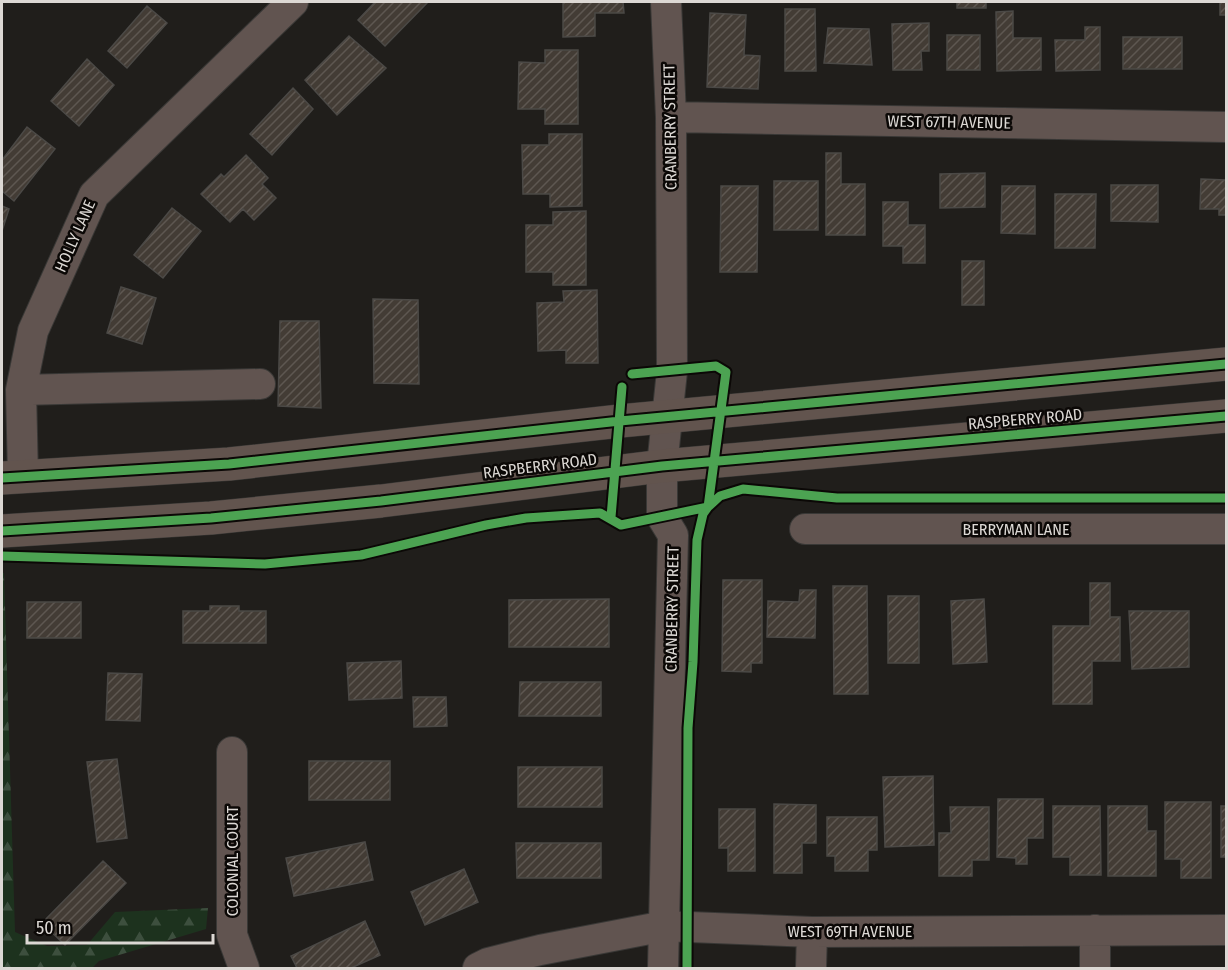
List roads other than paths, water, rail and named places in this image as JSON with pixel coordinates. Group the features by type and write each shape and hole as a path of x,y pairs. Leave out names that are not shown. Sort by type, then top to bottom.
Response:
{"main road":[{"path":"12,477 229,464 620,421 1227,364"},
{"name":"RASPBERRY ROAD","path":"2,531 211,518 381,501 662,466 1227,416"}],"street":[{"name":"HOLLY LANE","path":"12,477 21,390 33,331 94,195 293,2"},
{"name":"CRANBERRY STREET","path":"663,969 673,536 662,517 662,466 672,371 671,117 666,2"},
{"name":"WEST 67TH AVENUE","path":"671,117 1227,127"},
{"path":"21,390 260,384"},
{"name":"BERRYMAN LANE","path":"805,529 1227,529"},
{"name":"COLONIAL COURT","path":"232,752 232,935 244,969"},
{"name":"WEST 69TH AVENUE","path":"478,969 488,963 540,950 665,926 812,932 1227,930"},
{"path":"1095,930 1095,969"},
{"path":"811,969 812,932"}]}
